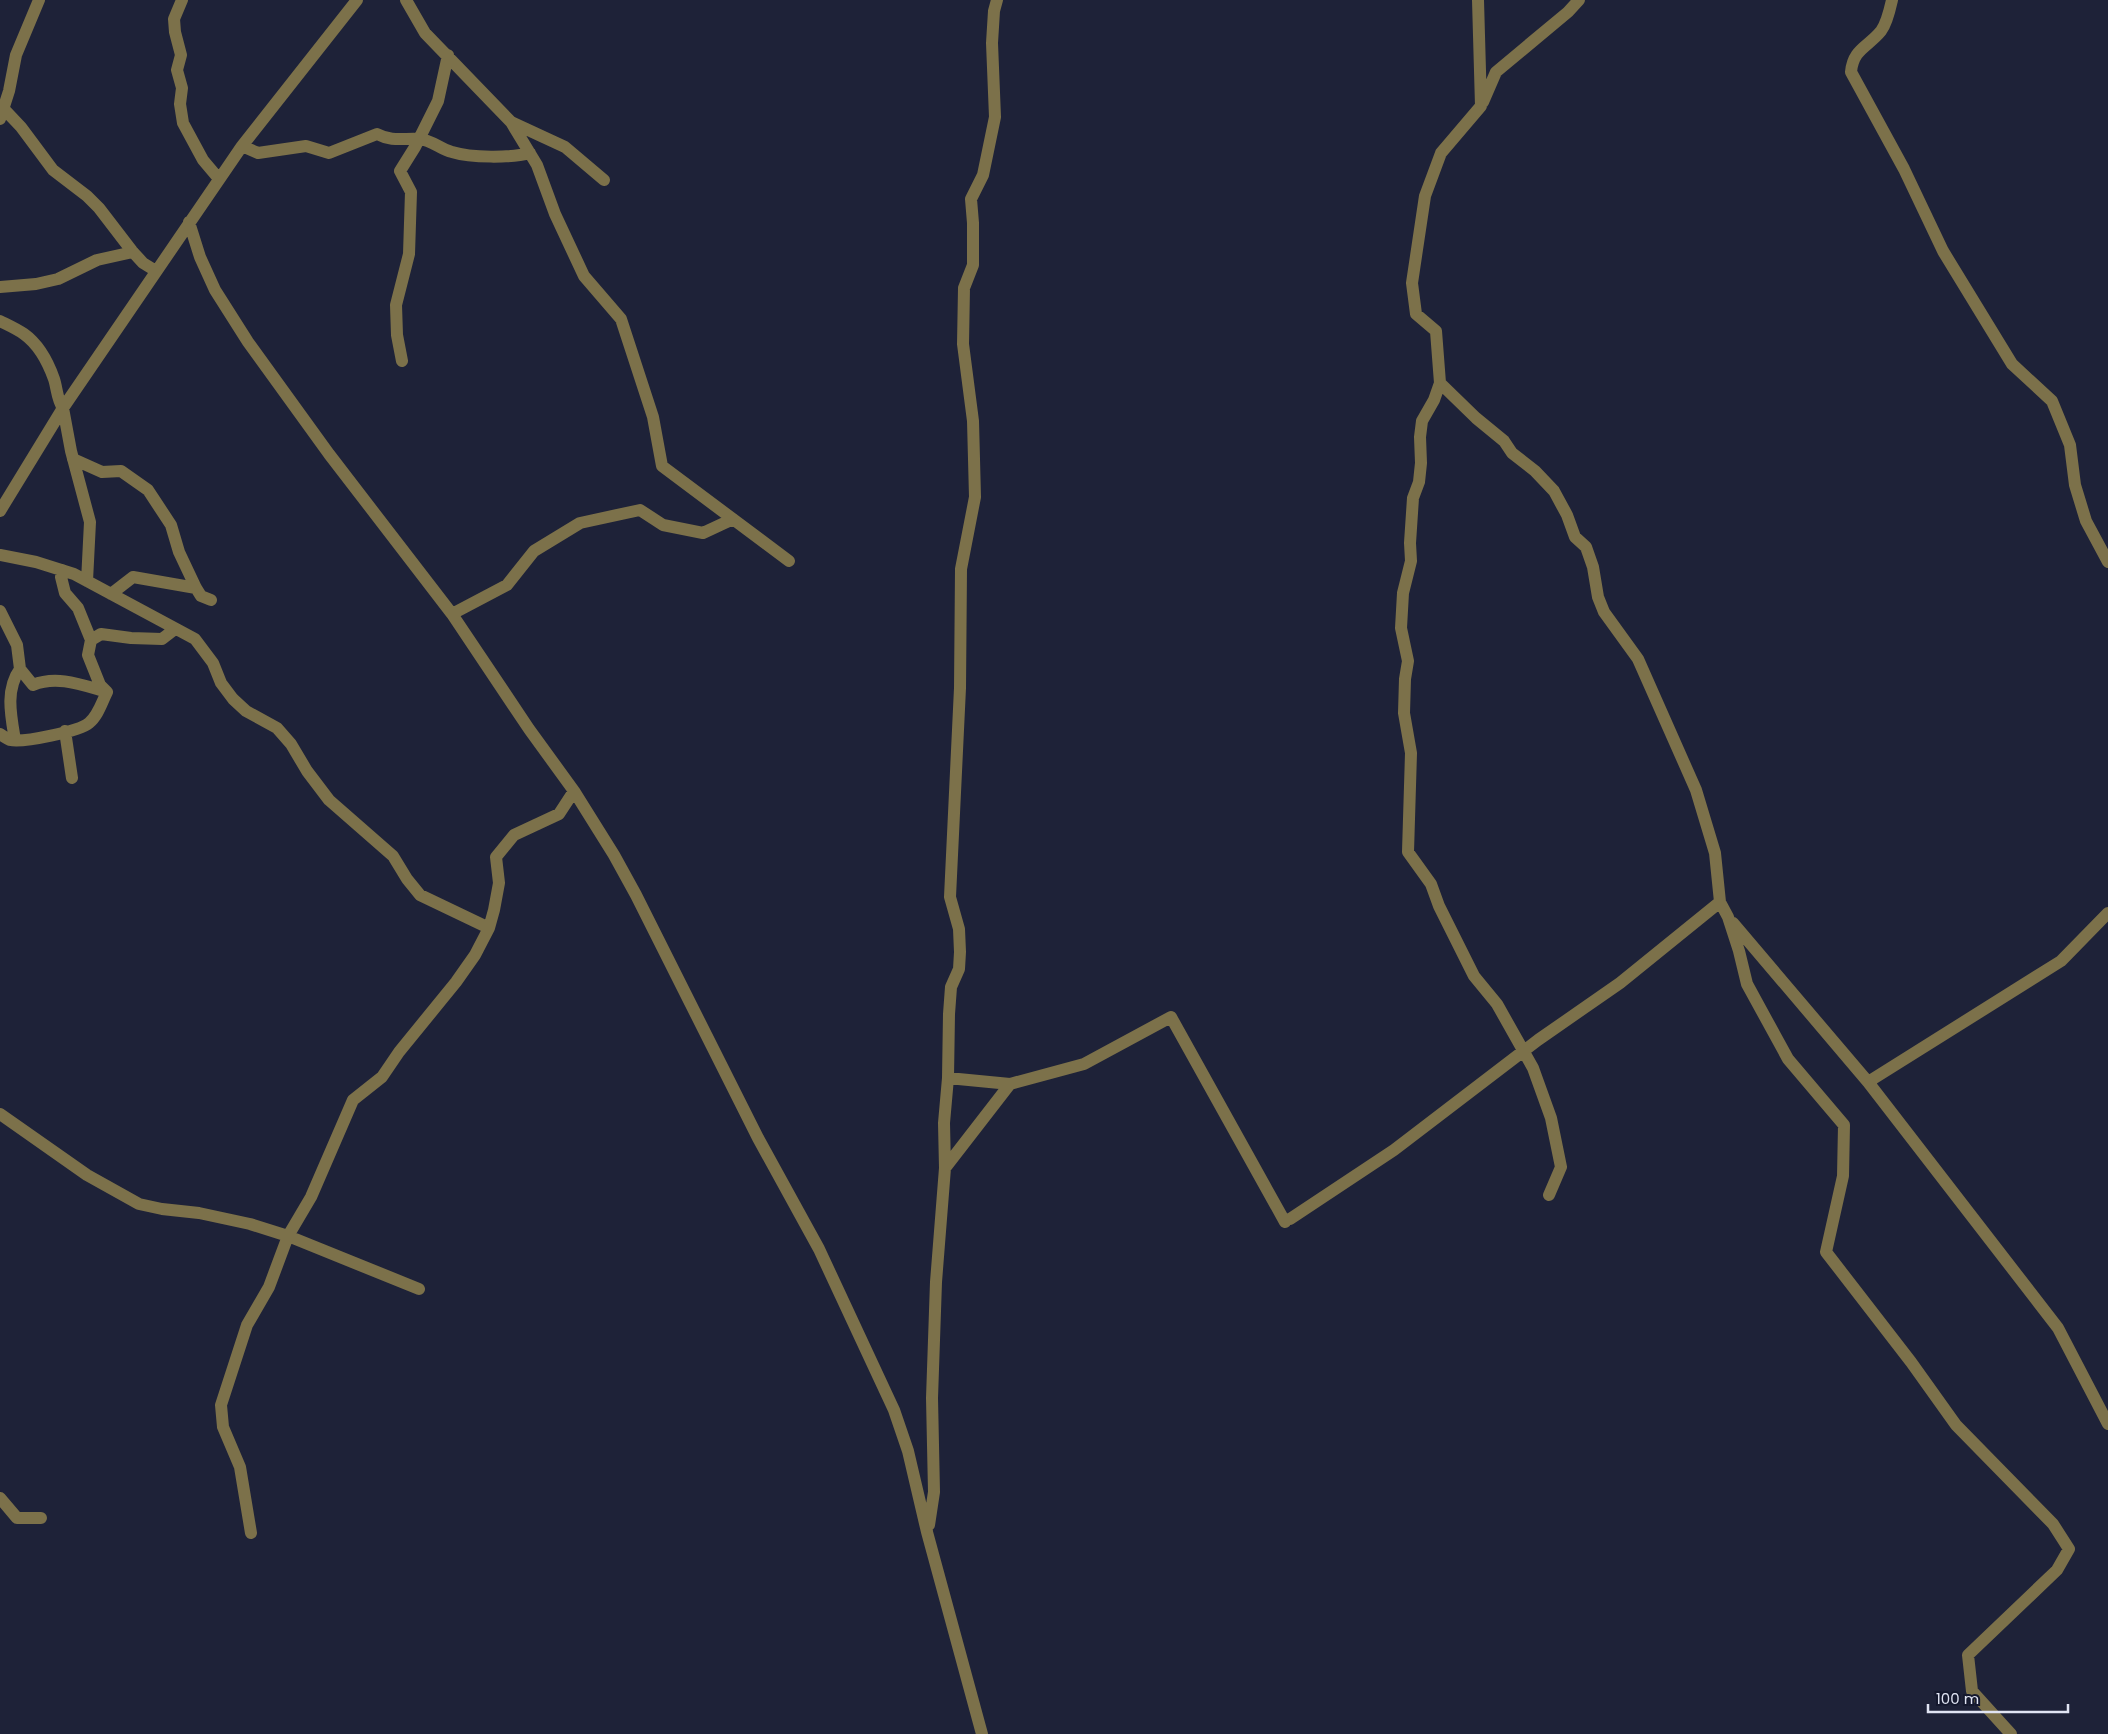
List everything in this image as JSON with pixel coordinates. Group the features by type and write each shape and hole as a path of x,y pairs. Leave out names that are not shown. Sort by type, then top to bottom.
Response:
{"street":[{"path":"39,0 16,56 1,112 21,127 53,170 99,208 133,252 143,263 156,271"},
{"path":"182,0 174,19 181,56 177,70 182,88 180,104 183,123 203,160 219,179"},
{"path":"0,511 63,408 242,146 357,0"},
{"path":"406,0 425,33 511,122 537,165 555,214 584,276 621,319 654,418 662,466 788,561"},
{"path":"927,1532 934,1492 932,1398 936,1282 945,1168 944,1123 948,1078 951,987 959,969 960,952 959,930 950,898 960,688 961,568 975,497 973,421 963,344 964,288 973,266 972,199 983,175 995,117 992,43 994,11 997,0"},
{"path":"1478,0 1481,106"},
{"path":"1549,1195 1561,1167 1552,1118 1533,1068 1497,1004 1474,976 1439,906 1432,884 1408,852 1411,753 1404,713 1408,661 1401,628 1403,593 1411,561 1410,543 1413,498 1419,482 1421,463 1420,437 1422,421 1434,400 1440,382 1436,331 1416,314 1412,283 1415,252 1425,196 1441,153 1481,106 1496,72 1568,12 1579,0"},
{"path":"1892,0 1883,29 1867,46 1857,53 1852,60 1851,72 1904,169 1943,251 2007,356 2012,364 2052,401 2070,445 2075,485 2086,521 2108,562"},
{"path":"402,361 397,334 396,305 409,254 411,192 400,171 438,101 448,55"},
{"path":"511,122 565,146 604,180"},
{"path":"242,146 258,153 306,146 329,153 377,134 387,140 419,139 430,141 451,152 473,156 516,156 530,153"},
{"path":"189,222 200,257 215,290 248,342 329,454 452,614 529,729 574,791 614,855 636,895 758,1138 819,1249 894,1410 908,1451 927,1532 982,1734"},
{"path":"0,287 36,284 58,279 97,260 133,252"},
{"path":"0,321 23,333 39,348 52,371 59,402 63,408 73,459 90,522 87,581"},
{"path":"1440,382 1476,418 1504,441 1512,453 1535,471 1554,491 1576,537 1586,547 1593,567 1598,597 1604,612 1638,658 1696,790 1714,853 1720,902 1728,917 1747,984 1788,1058 1844,1125 1843,1176 1826,1252 1911,1362 1956,1425 2053,1524 2069,1549 2056,1570 1968,1655 1972,1691 2011,1734"},
{"path":"73,459 102,472 121,471 148,490 171,525 179,552 196,588 201,596 211,600"},
{"path":"452,614 506,584 534,551 580,523 640,510 663,525 703,533 733,519"},
{"path":"0,554 62,570 87,581 195,639 213,663 220,683 233,699 246,710 277,728 291,744 307,771 329,800 393,856 420,895 488,928"},
{"path":"62,570 65,593 78,608 91,640 88,655 100,685 107,692"},
{"path":"111,594 133,577 196,588"},
{"path":"0,611 17,646 20,669 33,685 44,680 70,682 107,692"},
{"path":"91,640 101,634 131,638 162,639 175,629"},
{"path":"15,740 9,708 14,677 20,669"},
{"path":"0,734 10,740 15,740 48,737 65,730 82,728 91,722 107,692"},
{"path":"65,730 72,778"},
{"path":"251,1533 240,1467 223,1427 221,1406 248,1326 269,1288 288,1236 311,1197 353,1100 382,1077 399,1052 470,962 488,928 499,883 496,857 514,836 560,814 574,791"},
{"path":"948,1078 1010,1084 1084,1064 1172,1017 1288,1220 1394,1150 1524,1052 1620,983 1720,902"},
{"path":"1868,1082 2061,961 2108,913"},
{"path":"1728,917 1868,1082 2058,1328 2108,1424"},
{"path":"945,1168 1010,1084"},
{"path":"0,1114 87,1175 139,1204 233,1220 288,1236 419,1289"},
{"path":"0,1498 17,1518 41,1518"}]}
